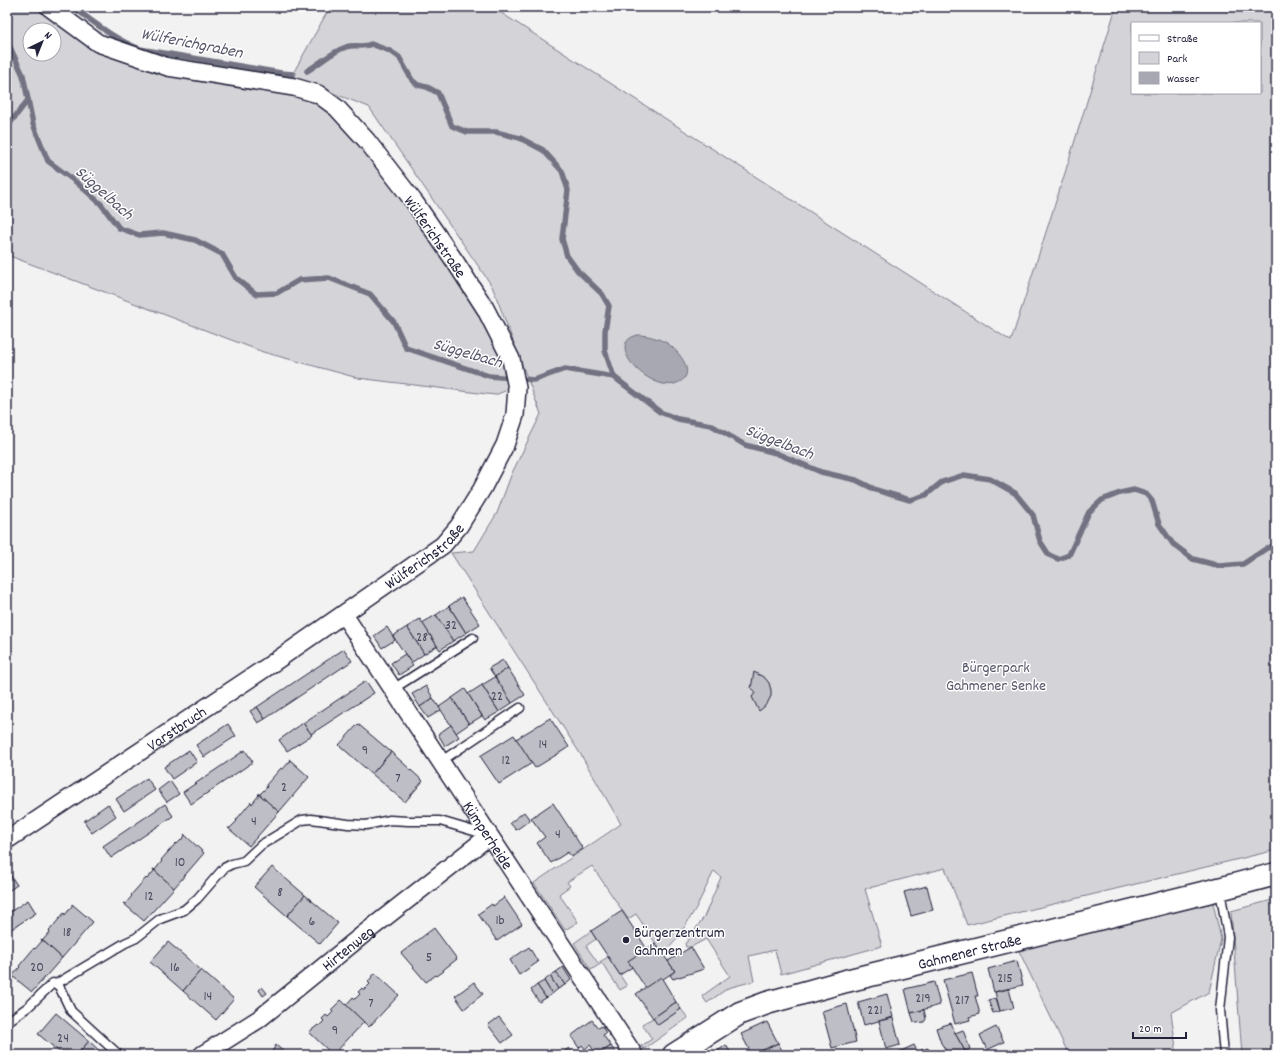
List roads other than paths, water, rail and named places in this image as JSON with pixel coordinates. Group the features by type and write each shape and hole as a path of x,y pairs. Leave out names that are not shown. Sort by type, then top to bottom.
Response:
{"main road":[{"name":"Gahmener Straße","path":"674,1055 740,1013 767,1003 846,981 1276,874"}],"street":[{"name":"Wülferichstraße","path":"49,7 98,43 168,67 294,87 318,94 337,108 367,141 415,203 485,308 511,359 517,388 515,415 505,445 482,489 459,526 443,545 344,615"},
{"name":"Kümperheide","path":"344,615 634,1055"},
{"name":"Varstbruch","path":"7,840 344,615"},
{"name":"Hirtenweg","path":"202,1055 259,1019 365,933 489,836"}],"lane":[{"path":"393,689 473,638"},
{"path":"440,762 520,708"},
{"path":"7,1022 28,1007 53,983 56,984 136,938 160,919 184,910 197,899 224,868 244,861 262,845 302,820 311,819 366,825 390,820 440,821 489,836"},
{"path":"1219,889 1228,937 1220,1010 1224,1055"},
{"path":"56,984 59,986 71,1011 119,1055"}],"water":[{"path":"637,335 649,336 660,340 667,343 677,352 682,358 687,370 686,376 682,381 674,384 656,382 637,369 630,361 626,353 625,345 629,339"}],"waterway":[{"name":"Wülferichgraben","path":"73,7 113,36 140,49 293,74"},
{"name":"Süggelbach","path":"7,41 23,75 33,124 48,161 76,182 101,204 119,228 139,235 163,233 195,240 222,254 236,278 256,294 277,293 299,280 329,278 370,294 394,322 406,348 489,376 534,380 565,369 614,377 660,412 678,419 711,425 745,445 776,453 821,472 856,480 876,490 910,500 926,495 942,482 964,475 990,479 1015,493 1033,515 1040,541 1049,555 1058,559 1069,555 1089,512 1102,500 1120,493 1134,490 1146,494 1152,501 1159,524 1173,544 1193,559 1220,566 1243,564 1267,548 1276,546"},
{"name":"Wülferichgraben","path":"307,71 341,49 349,46 365,46 371,44 390,51 399,57 412,80 418,85 427,87 438,93 452,126 467,132 496,132 520,138 543,150 562,171 568,190 562,239 567,256 578,271 602,294 609,306 605,331 605,351 614,377"},
{"path":"7,127 28,100"}],"place":[{"name":"Bürgerzentrum Gahmen","path":"626,940"}],"park label":[{"name":"Bürgerpark Gahmener Senke","path":"996,675"}]}
